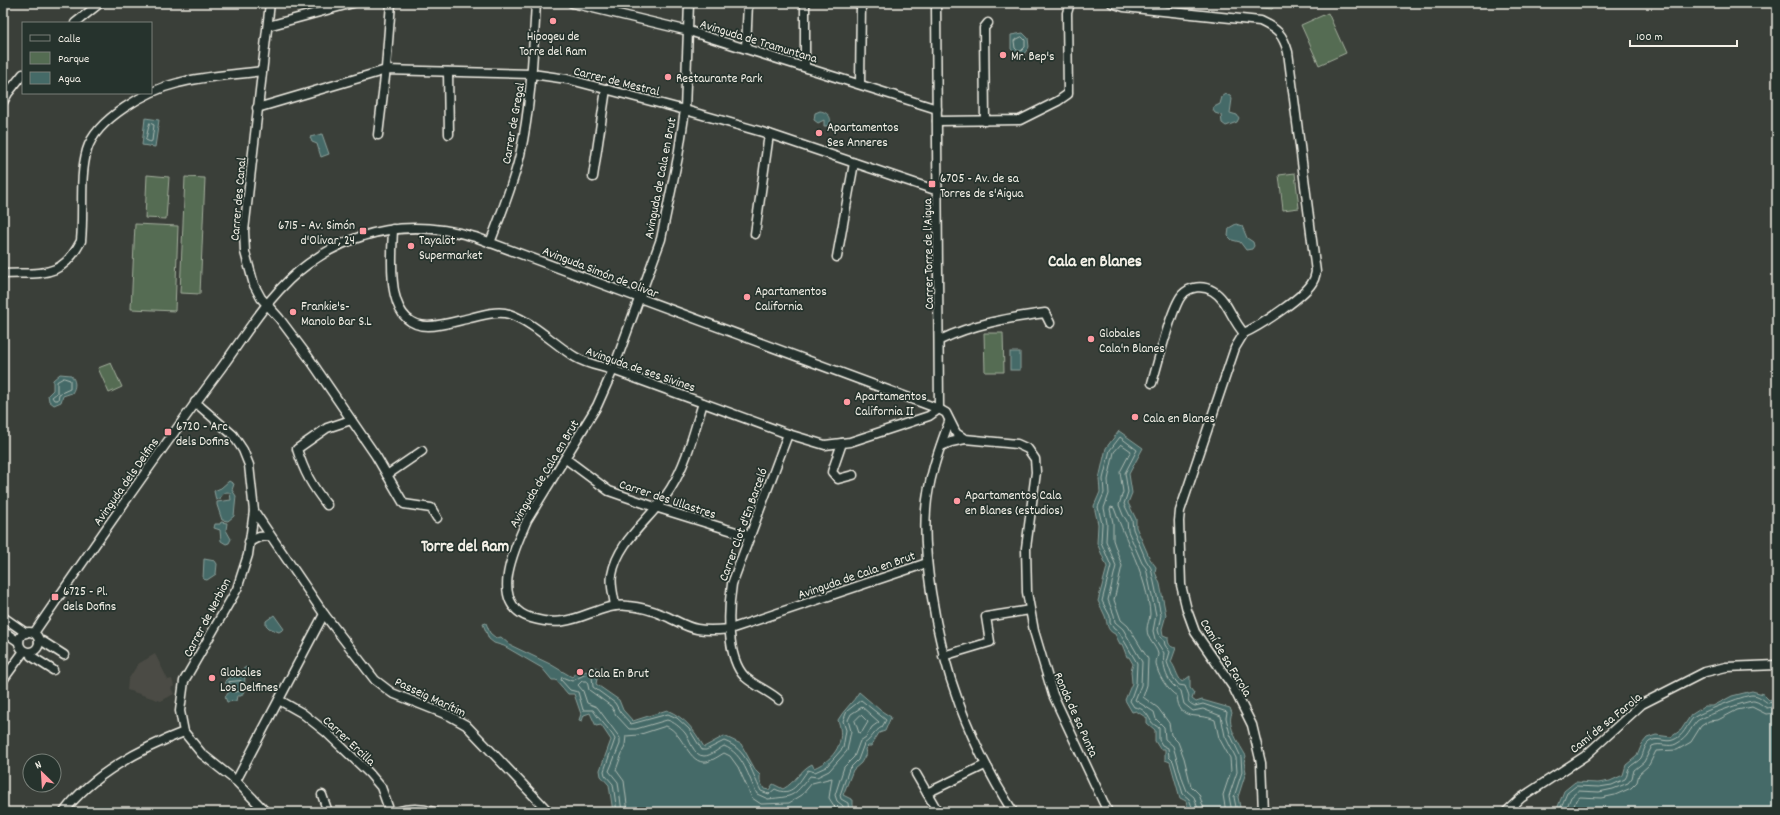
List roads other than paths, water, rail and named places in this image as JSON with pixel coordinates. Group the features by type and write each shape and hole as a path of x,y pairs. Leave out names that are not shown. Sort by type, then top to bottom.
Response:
{"street":[{"path":"76,22 100,3"},
{"name":"Carrer des Canal","path":"270,3 244,231 245,252 254,285 260,298 309,358 387,475 404,504 431,508 437,518"},
{"path":"268,26 354,3"},
{"path":"378,135 386,70 391,3"},
{"name":"Carrer de Gregal","path":"490,243 514,179 520,154 532,74 536,3"},
{"name":"Avinguda de Tramuntana","path":"572,3 689,30 937,109"},
{"path":"614,12 615,3"},
{"name":"Avinguda de Cala en Brut","path":"689,3 685,110 678,157 661,239 613,370 597,406 566,459 527,520 518,540 506,579 508,596 514,607 523,614 546,621 564,621 615,606 646,609 696,629 714,631 730,629 927,563"},
{"path":"746,48 748,3"},
{"path":"805,3 805,67"},
{"path":"860,84 861,3"},
{"name":"Carrer Torre de l'Aigua","path":"936,3 940,340 939,409"},
{"path":"938,121 1020,120 1058,101 1068,94 1067,13 1070,3"},
{"path":"1112,3 1131,8 1260,21 1274,28 1284,38 1288,52 1316,272 1313,281 1301,294 1256,328 1244,333 1214,292 1204,287 1186,291 1176,304 1152,383"},
{"path":"985,120 984,28 988,23"},
{"name":"Carrer de Mestral","path":"258,108 386,70 532,74 567,79 685,110 769,134 938,190"},
{"path":"152,93 163,87 193,80 262,71"},
{"path":"448,72 449,134"},
{"path":"3,102 22,75"},
{"path":"593,177 606,89"},
{"path":"3,274 51,272 69,260 81,241 85,163 88,148 95,134 107,121 125,107 150,94"},
{"path":"755,234 769,134"},
{"path":"837,257 854,163"},
{"name":"Avinguda Simón de Olivar","path":"268,306 278,291 294,275 318,257 357,238 407,227 438,228 456,231 490,243 939,409"},
{"name":"Avinguda de ses Sivines","path":"393,229 395,301 402,313 413,323 427,326 441,325 484,314 507,313 519,318 576,358 703,402 788,434 825,445 842,443 929,416 939,409"},
{"name":"Avinguda dels Delfins","path":"30,633 195,402 268,306"},
{"path":"940,340 970,328 1007,318 1045,313 1050,323"},
{"name":"Camí de sa Farola","path":"1244,333 1233,355 1180,512 1181,585 1187,610 1196,632 1234,687 1252,725 1261,763 1263,812"},
{"path":"195,402 232,435 244,450 249,465 254,511"},
{"path":"615,606 612,577 616,560 641,523 671,489 682,467 703,402"},
{"path":"939,409 946,413 956,433 965,439"},
{"path":"327,505 311,485 304,471 297,449 327,428 350,420"},
{"path":"950,422 930,479 926,510 927,563 934,612 943,656 958,704 985,765 1013,812"},
{"name":"Carrer Clot d'En Barceló","path":"779,700 770,692 746,678 740,670 735,660 730,629 729,609 732,584 788,434"},
{"name":"Ronda de sa Punta","path":"941,446 965,439 1017,444 1028,449 1035,459 1036,478 1026,548 1027,592 1034,631 1053,695 1108,812"},
{"path":"842,443 832,472 838,479 853,475"},
{"path":"387,475 422,451"},
{"name":"Carrer des Ullastres","path":"566,459 609,491 749,536"},
{"name":"Passeig Marítim","path":"254,511 324,614 375,680 392,693 450,716 466,725 549,812"},
{"name":"Carrer de Nerbion","path":"184,732 180,711 184,681 237,589 248,555 254,511"},
{"path":"249,542 259,537 270,536"},
{"path":"943,656 990,642 986,617 1030,610"},
{"path":"236,781 324,614"},
{"path":"3,617 30,633 39,642 42,641 64,655"},
{"path":"3,631 19,642 31,656 53,670"},
{"path":"19,642 21,637 30,633"},
{"path":"3,680 27,651 37,649 39,642"},
{"name":"Camí de sa Farola","path":"1506,812 1521,798 1585,756 1642,704 1705,672 1726,667 1777,665"},
{"name":"Carrer Ercilla","path":"279,700 302,713 326,732 369,773 380,787 390,812"},
{"path":"64,812 99,778 121,763 157,742 184,732 202,754 236,781 266,812"},
{"path":"927,792 985,765"},
{"path":"916,774 938,812"},
{"path":"322,795 328,812"},
{"path":"396,812 411,809 426,809 434,812"}],"water":[{"path":"1023,33 1028,38 1029,47 1024,54 1017,55 1011,49 1011,35"},
{"path":"1226,94 1232,99 1230,113 1237,115 1239,118 1237,122 1226,126 1222,123 1221,115 1215,113 1213,110 1214,107 1220,104 1222,97"},
{"path":"820,111 828,114 830,123 828,126 824,126 824,120 818,123 814,120 815,113"},
{"path":"145,118 159,120 155,147 142,145"},
{"path":"322,134 329,154 321,157 317,144 312,142 310,137"},
{"path":"1236,224 1242,226 1247,238 1253,242 1254,246 1252,249 1246,250 1240,242 1232,240 1228,236 1229,228"},
{"path":"1010,352 1020,352 1020,370 1010,370"},
{"path":"60,374 71,375 75,382 75,386 72,393 63,396 61,402 54,405 49,401 48,395 53,390 53,380"},
{"path":"1119,431 1143,448 1129,474 1132,493 1128,503 1136,519 1136,527 1150,559 1156,567 1155,572 1160,584 1166,615 1162,629 1163,635 1168,637 1170,646 1176,648 1171,662 1182,682 1190,676 1190,688 1194,693 1192,699 1196,702 1202,700 1230,708 1232,713 1232,729 1246,756 1244,762 1246,772 1238,797 1241,812 1189,812 1186,801 1180,798 1170,762 1165,760 1165,749 1160,749 1155,741 1155,730 1147,723 1147,718 1136,711 1132,712 1125,700 1132,683 1131,671 1133,664 1129,657 1127,657 1122,644 1120,644 1115,634 1110,631 1098,601 1107,567 1097,543 1098,524 1094,506 1100,492 1099,479 1106,448"},
{"path":"229,481 234,484 232,490 236,496 234,516 228,521 222,520 217,502 231,500 230,493 225,493 220,499 216,500 214,491 221,488"},
{"path":"221,522 227,523 226,530 231,539 229,543 226,544 221,541 220,530 214,528 215,524 220,524"},
{"path":"204,559 215,561 217,564 216,574 207,580 203,579"},
{"path":"274,615 284,629 279,632 269,628 266,625 266,621"},
{"path":"486,623 490,633 496,638 501,637 510,645 550,664 572,677 580,672 590,672 595,667 599,669 596,684 619,700 623,710 633,721 667,710 680,717 689,725 704,747 724,736 741,744 756,771 760,775 760,781 764,789 769,790 773,784 783,789 812,764 814,768 828,760 833,755 837,749 841,736 838,720 859,692 880,710 891,717 885,731 879,733 871,746 868,746 865,749 866,754 861,763 853,770 843,795 853,800 853,812 613,812 609,785 601,776 600,770 611,740 601,725 596,726 590,713 584,715 582,721 579,720 581,714 574,694 568,694 556,680 552,680 542,668 489,639 483,624"},
{"path":"246,667 250,671 245,677 245,688 243,693 241,696 237,696 236,701 227,702 225,697 229,692 225,681 229,677 242,676 242,670"},
{"path":"1752,691 1763,694 1769,700 1777,697 1777,812 1542,812 1557,809 1564,791 1575,782 1598,783 1610,781 1623,775 1626,765 1637,756 1642,744 1647,738 1656,735 1671,737 1681,730 1691,715 1705,706 1713,706 1732,696"}],"place":[{"name":"Hipogeu de Torre del Ram","path":"553,21"},
{"name":"Mr. Bep's","path":"1003,55"},
{"name":"Restaurante Park","path":"668,77"},
{"name":"Apartamentos Ses Anneres","path":"819,133"},
{"name":"6705 - Av. de sa Torres de s'Aigua","path":"932,184"},
{"name":"6715 - Av. Simón d'Olivar, 24","path":"363,231"},
{"name":"Tayalot Supermarket","path":"411,246"},
{"name":"Apartamentos California","path":"747,297"},
{"name":"Frankie's- Manolo Bar S.L","path":"293,312"},
{"name":"Globales Cala'n Blanes","path":"1091,339"},
{"name":"Apartamentos California II","path":"847,402"},
{"name":"Cala en Blanes","path":"1135,417"},
{"name":"6720 - Arc dels Dofins","path":"168,432"},
{"name":"Apartamentos Cala en Blanes (estudios)","path":"957,501"},
{"name":"6725 - Pl. dels Dofins","path":"55,597"},
{"name":"Cala En Brut","path":"580,672"},
{"name":"Globales Los Delfines","path":"212,678"}],"district":[{"name":"Cala en Blanes","path":"1095,260"},
{"name":"Torre del Ram","path":"465,545"}]}
